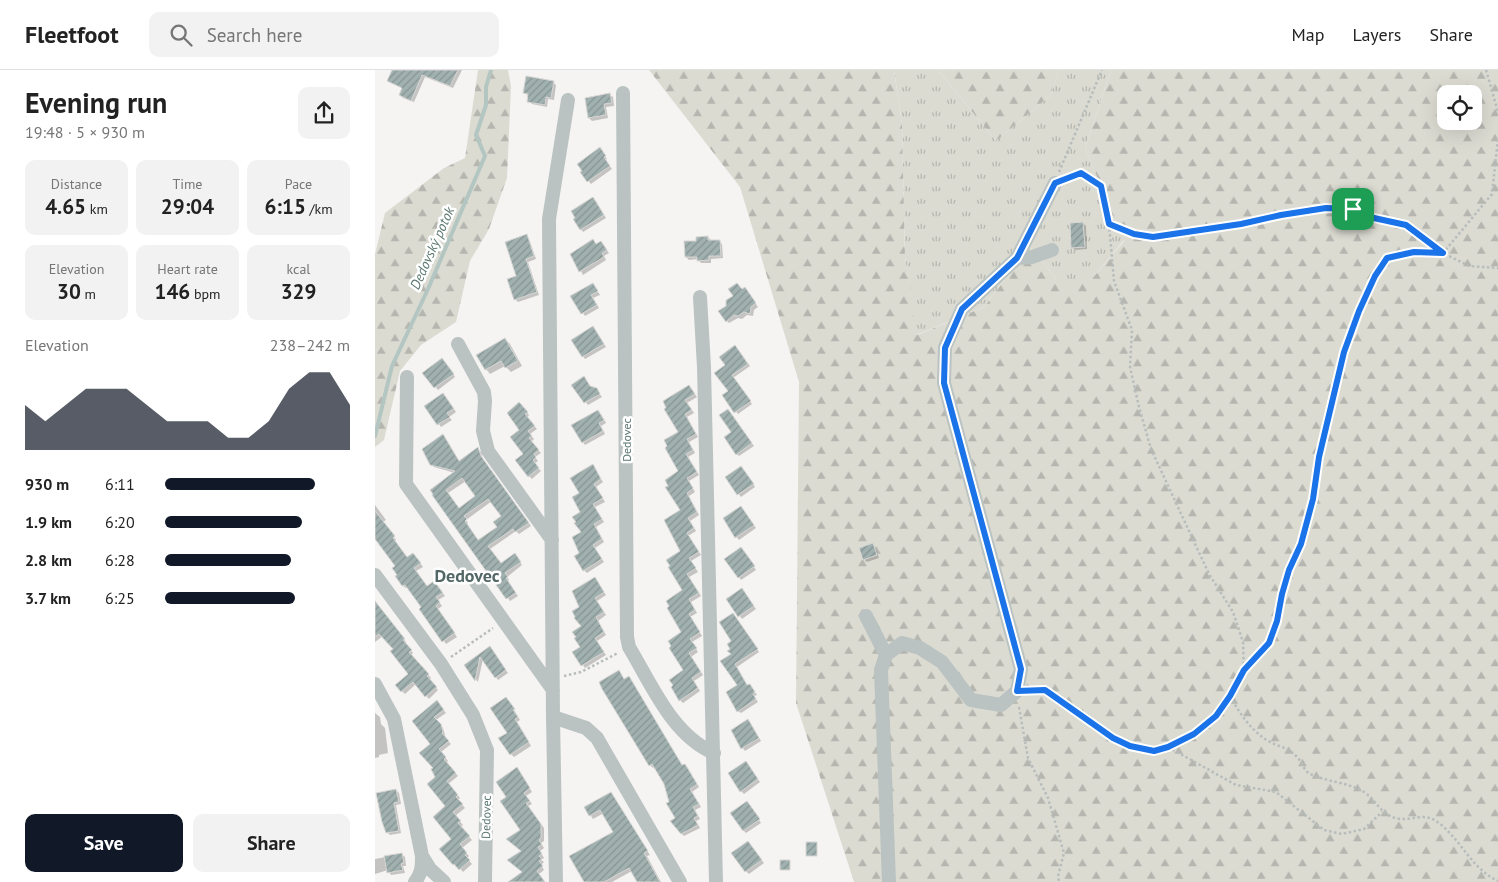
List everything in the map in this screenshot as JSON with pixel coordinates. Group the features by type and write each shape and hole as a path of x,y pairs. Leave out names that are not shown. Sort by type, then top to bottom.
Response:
{"street":[{"name":"Dedovec","path":"623,93 627,637 629,647 677,725 702,748 714,753"},
{"path":"557,882 553,717 549,219 568,100"},
{"path":"889,882 881,670 886,655 902,643 920,648 942,662 971,700 1001,705 1017,691 1021,669 944,383 945,348 962,309 1017,258 1055,183"},
{"path":"1017,258 1032,257 1052,250"},
{"path":"700,297 704,387 716,882"},
{"path":"458,344 484,392 483,431 489,451 552,540"},
{"path":"407,378 406,484 553,685"},
{"name":"Dedovec","path":"375,575 441,664 473,714 487,750 485,882"},
{"path":"866,616 886,655"},
{"path":"375,684 394,718 422,856 420,876 415,882"},
{"path":"553,717 586,728 597,738 680,882"},
{"path":"422,856 431,869 445,882"}],"path":[{"path":"1055,183 1103,70"},
{"path":"1486,70 1498,112"},
{"path":"1443,253 1492,194 1498,139"},
{"path":"1055,183 1081,173 1101,186 1109,224 1114,281 1132,330 1130,367 1151,449 1209,574 1233,612 1243,642 1244,670"},
{"path":"1109,224 1134,234 1153,237 1241,224 1326,208 1353,209 1374,218 1406,225 1443,253 1469,266 1498,268"},
{"path":"1059,882 1064,853 1048,798 1027,758 1020,722 1017,691 1045,690 1113,738 1130,746 1154,751 1168,747 1194,734 1216,716 1230,696 1244,670 1269,643 1277,621 1289,570 1301,544 1313,499 1319,457 1344,352 1359,311 1375,276 1387,258 1414,252 1443,253"},
{"path":"441,664 504,620"},
{"path":"553,685 629,647"},
{"path":"1230,696 1249,725 1267,740 1296,755 1308,773 1362,791 1373,800 1382,812 1397,819 1417,816 1435,819 1452,836 1469,859 1488,877 1498,881"},
{"path":"1168,747 1237,785 1276,792 1324,830 1342,834 1364,829 1382,812"}],"green space":[{"path":"478,70 508,70 511,86 507,178 489,229 470,261 456,322 421,345 400,371 384,440 375,447 375,254 385,213 444,168 465,158"},
{"path":"649,70 894,70 902,124 905,257 917,335 984,307 1030,247 1057,280 1091,280 1124,241 1085,148 1111,70 1498,70 1498,882 854,882 796,703 799,382 740,187"},
{"path":"894,70 938,70 996,141 1050,96 1059,70 1111,70 1085,148 1124,240 1091,280 1057,280 1030,247 984,307 916,335 905,257 902,124"},
{"path":"938,70 1059,70 1050,96 996,141"}],"building":[{"path":"392,70 458,70 450,86 422,75 411,101 399,95 402,88 387,81"},
{"path":"526,76 554,81 551,98 546,97 545,105 527,102 528,94 523,93"},
{"path":"610,93 612,103 604,104 606,115 588,118 585,98"},
{"path":"600,147 610,166 587,182 577,164"},
{"path":"593,197 604,215 580,230 573,219 575,218 571,211"},
{"path":"1083,222 1085,247 1071,248 1070,223"},
{"path":"527,234 534,256 526,259 537,292 514,300 507,279 516,276 505,242"},
{"path":"708,236 708,240 720,240 721,256 709,256 709,260 697,261 697,257 685,257 684,241 696,241 696,237"},
{"path":"593,239 596,244 601,241 607,250 602,253 604,257 579,272 570,254"},
{"path":"593,283 598,291 591,295 597,305 581,314 570,296"},
{"path":"737,283 742,289 745,287 756,303 751,307 750,314 744,312 738,316 734,315 726,322 718,311 726,306 726,300 733,296 728,289"},
{"path":"593,326 604,344 582,357 571,340"},
{"path":"505,338 518,361 505,368 501,361 485,370 476,355"},
{"path":"735,345 748,364 732,375 751,401 734,413 722,395 728,391 714,373 725,365 719,357"},
{"path":"442,358 454,374 434,388 422,373"},
{"path":"584,376 590,386 597,388 600,394 584,403 571,385"},
{"path":"689,385 695,394 685,400 692,410 685,414 696,434 687,439 693,450 686,454 697,472 687,478 693,488 687,493 697,512 688,518 694,528 687,533 699,552 689,558 696,568 687,574 699,593 689,599 695,610 689,614 700,632 690,639 697,648 689,653 701,672 692,678 698,688 679,701 669,680 683,670 669,648 671,646 668,641 681,632 667,608 669,606 666,601 682,590 668,567 670,566 666,560 680,551 664,520 680,510 665,487 668,486 665,480 678,471 665,448 667,446 664,440 678,432 664,409 666,408 663,401"},
{"path":"443,393 454,409 447,413 450,417 437,425 424,406"},
{"path":"519,402 528,412 525,414 535,426 528,431 532,436 529,438 539,450 534,454 536,457 533,460 539,468 528,477 515,460 523,454 510,437 519,430 507,413"},
{"path":"728,409 752,443 736,455 724,437 731,432 719,415"},
{"path":"598,410 604,420 599,423 603,431 582,443 571,425"},
{"path":"443,434 459,461 478,447 481,456 529,523 515,532 513,529 488,546 501,563 515,553 521,562 505,573 508,577 506,578 516,593 506,599 432,495 430,490 455,471 430,465 422,449","holes":["462,478 475,496 459,508 446,490","488,499 501,516 493,522 497,527 478,540 465,521 467,519 464,516"]},
{"path":"593,464 601,479 594,484 603,498 593,504 602,519 594,524 602,539 593,545 602,559 583,571 574,556 579,553 572,537 581,532 572,517 580,512 572,497 579,493 570,478"},
{"path":"741,466 754,484 737,495 725,477"},
{"path":"741,506 754,525 735,538 723,518"},
{"path":"375,511 395,536 393,538 407,557 413,553 421,563 414,568 427,586 434,581 443,593 436,597 440,602 436,606 455,633 442,642 419,609 421,607 405,585 402,586 395,576 397,575 392,568 395,566 375,539"},
{"path":"873,543 877,555 863,560 859,548"},
{"path":"741,547 755,566 738,578 724,559"},
{"path":"595,577 604,592 595,598 604,612 596,617 604,632 595,638 604,652 581,666 572,652 580,647 572,632 581,626 574,618 572,611 579,607 572,591"},
{"path":"742,588 754,606 738,617 726,599"},
{"path":"375,601 405,639 403,640 412,650 409,652 429,674 427,676 437,687 425,697 413,682 401,692 395,685 408,674 390,651 393,649 379,634 375,637"},
{"path":"733,613 758,649 735,664 747,685 750,684 755,692 753,694 756,699 737,712 726,692 737,685 720,661 731,654 727,651 730,649 727,644 731,641 719,622"},
{"path":"490,646 506,670 495,678 480,657 475,681 464,665"},
{"path":"619,670 624,679 629,676 682,765 685,764 697,784 690,789 699,804 693,807 698,816 694,818 698,825 681,834 670,821 675,818 666,803 669,802 664,784 652,764 649,766 599,682"},
{"path":"506,697 515,709 513,710 518,717 515,719 529,742 510,755 498,738 507,733 490,708"},
{"path":"437,700 444,710 434,717 441,724 442,733 449,741 439,749 446,757 444,759 456,773 447,781 458,795 456,797 463,804 453,812 461,821 458,823 470,836 460,844 467,853 465,855 470,860 459,870 439,849 451,839 433,817 445,806 427,784 435,777 431,769 433,768 419,753 430,744 412,721"},
{"path":"748,719 759,738 741,749 731,730"},
{"path":"746,761 758,779 740,792 728,773"},
{"path":"517,767 530,788 524,793 530,801 526,803 541,824 541,838 539,840 542,845 538,847 542,854 539,856 542,859 539,861 543,866 537,871 545,882 508,882 522,872 507,860 521,851 506,839 520,830 500,801 506,797 496,782"},
{"path":"396,789 399,802 394,803 399,831 386,833 376,793"},
{"path":"611,792 648,851 644,853 660,882 637,882 629,868 604,882 584,882 569,856 613,832 600,810 589,816 584,807"},
{"path":"747,801 760,819 743,831 730,813"},
{"path":"748,841 762,860 745,872 731,853"},
{"path":"806,842 817,842 817,856 806,856"},
{"path":"402,853 404,863 401,864 403,870 387,873 384,856"},
{"path":"780,860 790,860 790,870 780,870"}],"waterway":[{"name":"Dedovský potok","path":"375,436 392,366 428,289 485,156 476,135 486,105 486,87 491,70"}],"district":[{"name":"Dedovec","path":"467,575"}],"route":[{"path":"1081,173 1101,186 1109,224 1134,234 1153,237 1241,224 1326,208 1353,209 1374,218 1406,225 1443,253 1414,252 1387,258 1375,276 1359,311 1344,352 1319,457 1313,499 1301,544 1289,570 1277,621 1269,643 1244,670 1230,696 1216,716 1194,734 1168,747 1154,751 1130,746 1113,738 1045,690 1017,691 1021,669 944,383 945,348 962,309 1017,258 1055,183 1081,173"}]}
